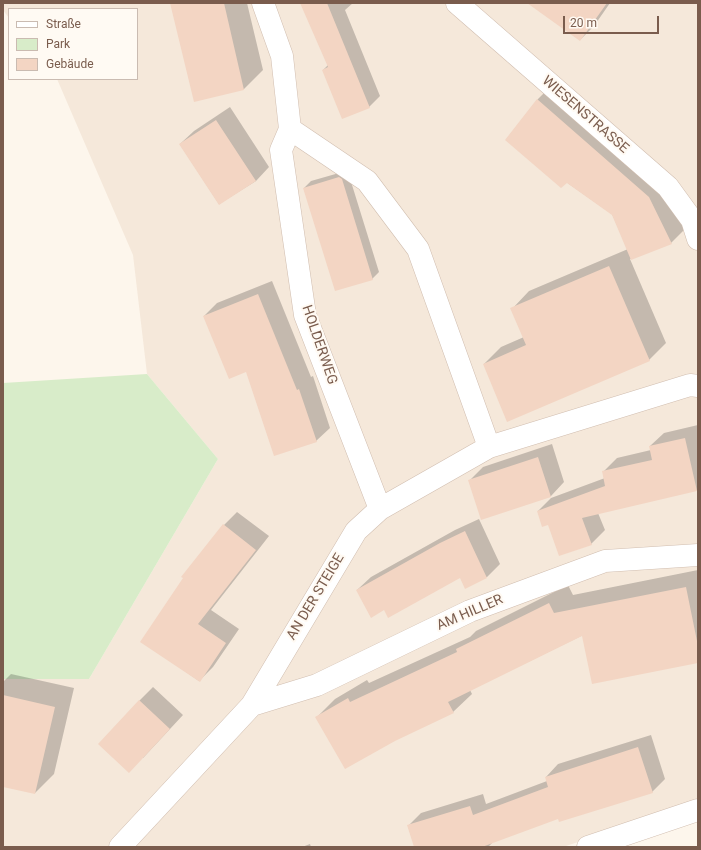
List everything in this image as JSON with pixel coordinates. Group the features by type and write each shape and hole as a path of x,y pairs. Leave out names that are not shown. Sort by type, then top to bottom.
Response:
{"street":[{"name":"HOLDERWEG","path":"263,3 282,56 290,129 281,150 305,315 380,509"},
{"name":"WIESENSTRASSE","path":"457,3 668,187 692,220 698,239"},
{"path":"290,129 367,181 418,250 489,446"},
{"name":"AN DER STEIGE","path":"120,847 252,705 356,531 380,509 489,446 690,385 698,386"},
{"name":"AM HILLER","path":"252,705 317,685 470,611 605,561 698,555"},
{"path":"588,847 698,810"}],"shaded area":[{"path":"3,3 698,3 698,802 563,847 3,847 3,679 89,679 218,459 147,374 133,255 57,80 138,80 138,8 8,8 8,17 3,10"}],"green space":[{"path":"147,374 218,459 89,679 3,679 3,383"}],"building":[{"path":"170,3 224,3 244,90 194,102"},
{"path":"300,3 327,3 370,108 342,119 322,70 328,67"},
{"path":"527,3 607,3 580,41"},
{"path":"537,99 649,197 672,244 631,260 612,215 567,183 561,188 505,140"},
{"path":"216,120 256,181 219,205 179,144"},
{"path":"339,177 342,179 373,280 335,291 303,188"},
{"path":"609,266 650,361 507,422 483,364 526,345 510,308"},
{"path":"258,294 297,390 299,389 317,442 274,456 246,372 229,379 203,316"},
{"path":"685,438 697,491 582,518 592,545 559,556 548,525 542,527 537,511 605,486 602,471 652,460 649,446"},
{"path":"538,457 551,497 481,520 468,480"},
{"path":"223,524 256,550 198,624 226,643 200,682 140,642 183,578 181,577"},
{"path":"465,531 487,578 465,589 460,578 388,618 384,610 371,618 356,590 440,543"},
{"path":"686,587 698,646 698,663 592,684 582,636 448,702 454,713 395,741 345,769 315,717 348,698 350,702 457,652 456,649 549,603 554,613"},
{"path":"3,695 55,707 35,794 3,787"},
{"path":"139,700 170,729 129,773 98,744"},
{"path":"638,747 653,793 559,822 558,819 482,847 414,847 407,825 470,806 473,815 548,787 545,777"}]}
